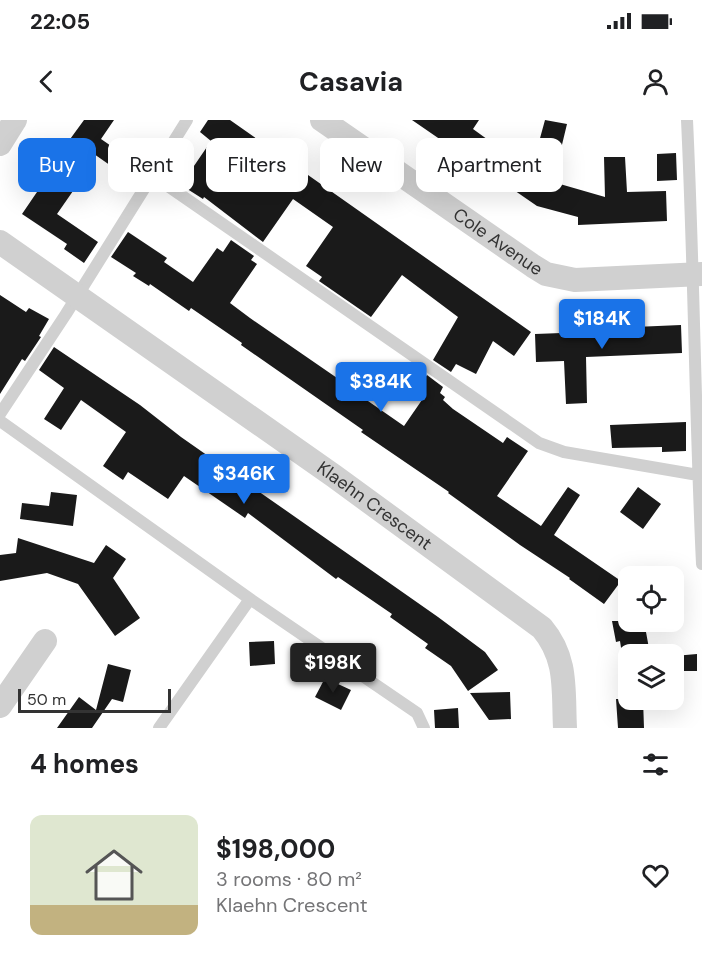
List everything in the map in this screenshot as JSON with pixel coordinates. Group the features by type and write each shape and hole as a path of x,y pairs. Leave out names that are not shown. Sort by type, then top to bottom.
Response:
{"street":[{"path":"0,144 15,120"},
{"name":"Cole Avenue","path":"322,120 546,273 575,280 698,274"},
{"name":"Klaehn Crescent","path":"0,242 334,476 542,628 552,640 559,654 565,728"},
{"path":"0,706 45,642"}],"lane":[{"path":"176,138 187,120"},
{"path":"687,120 698,274 698,475 702,564"},
{"path":"0,414 141,192"},
{"path":"177,192 539,442 564,452 698,475"},
{"path":"0,421 250,599 417,713 424,728"},
{"path":"159,728 250,599"}],"building":[{"path":"84,120 114,120 101,139 108,144 108,164 96,155 96,138 71,138"},
{"path":"208,120 230,120 256,138 207,138 200,132"},
{"path":"412,120 479,120 473,129 485,138 438,138"},
{"path":"545,120 567,124 563,141 563,138 540,138"},
{"path":"206,148 206,192 308,192 308,175 320,183 320,192 332,192 531,332 514,356 493,341 476,374 456,364 451,372 433,360 458,317 402,275 371,317 319,281 322,277 306,266 333,227 293,199 263,242 204,197 203,199 192,192 194,192 194,166"},
{"path":"676,153 677,180 657,181 657,154"},
{"path":"604,157 625,157 627,192 666,191 667,221 578,225 578,217 537,206 517,192 563,192 563,185 605,197"},
{"path":"37,192 72,192 57,214 98,242 84,263 64,249 67,244 22,214"},
{"path":"128,232 167,258 164,262 193,282 217,248 223,252 231,240 254,256 251,260 257,264 230,303 404,426 424,397 416,391 427,375 443,387 440,393 445,397 443,400 453,409 503,443 507,437 528,451 497,496 541,526 568,487 580,495 554,535 618,579 618,585 604,604 449,492 361,432 363,430 241,345 242,343 191,308 189,311 150,284 149,286 133,276 136,273 111,257"},
{"path":"0,295 26,312 29,308 49,319 39,336 41,337 25,361 22,359 0,394"},
{"path":"681,325 682,353 586,357 587,403 566,404 564,361 536,362 535,334"},
{"path":"54,347 140,405 181,437 438,617 485,652 498,670 468,691 451,666 425,648 428,644 390,617 392,614 338,577 336,579 248,513 245,518 184,476 168,499 128,472 123,480 103,466 126,432 81,400 61,430 44,419 64,388 39,370"},
{"path":"686,422 686,451 662,452 662,447 612,448 610,425"},
{"path":"638,487 661,504 643,529 620,512"},
{"path":"51,492 77,495 73,526 20,519 22,503 49,506"},
{"path":"18,538 94,563 106,545 126,559 113,578 140,618 115,636 78,584 47,573 0,581 0,555 16,553"},
{"path":"612,621 618,621 618,632 646,632 648,644 620,644 620,641 616,642"},
{"path":"274,641 275,664 250,666 249,642"},
{"path":"697,654 697,671 684,671 684,655"},
{"path":"108,664 131,670 123,702 112,699 92,728 57,728 79,697 96,710"},
{"path":"325,678 351,690 341,710 315,697"},
{"path":"510,692 511,719 489,720 470,693"},
{"path":"616,699 618,699 618,710 643,710 644,728 618,728"},
{"path":"458,708 459,728 435,728 434,710"}]}
